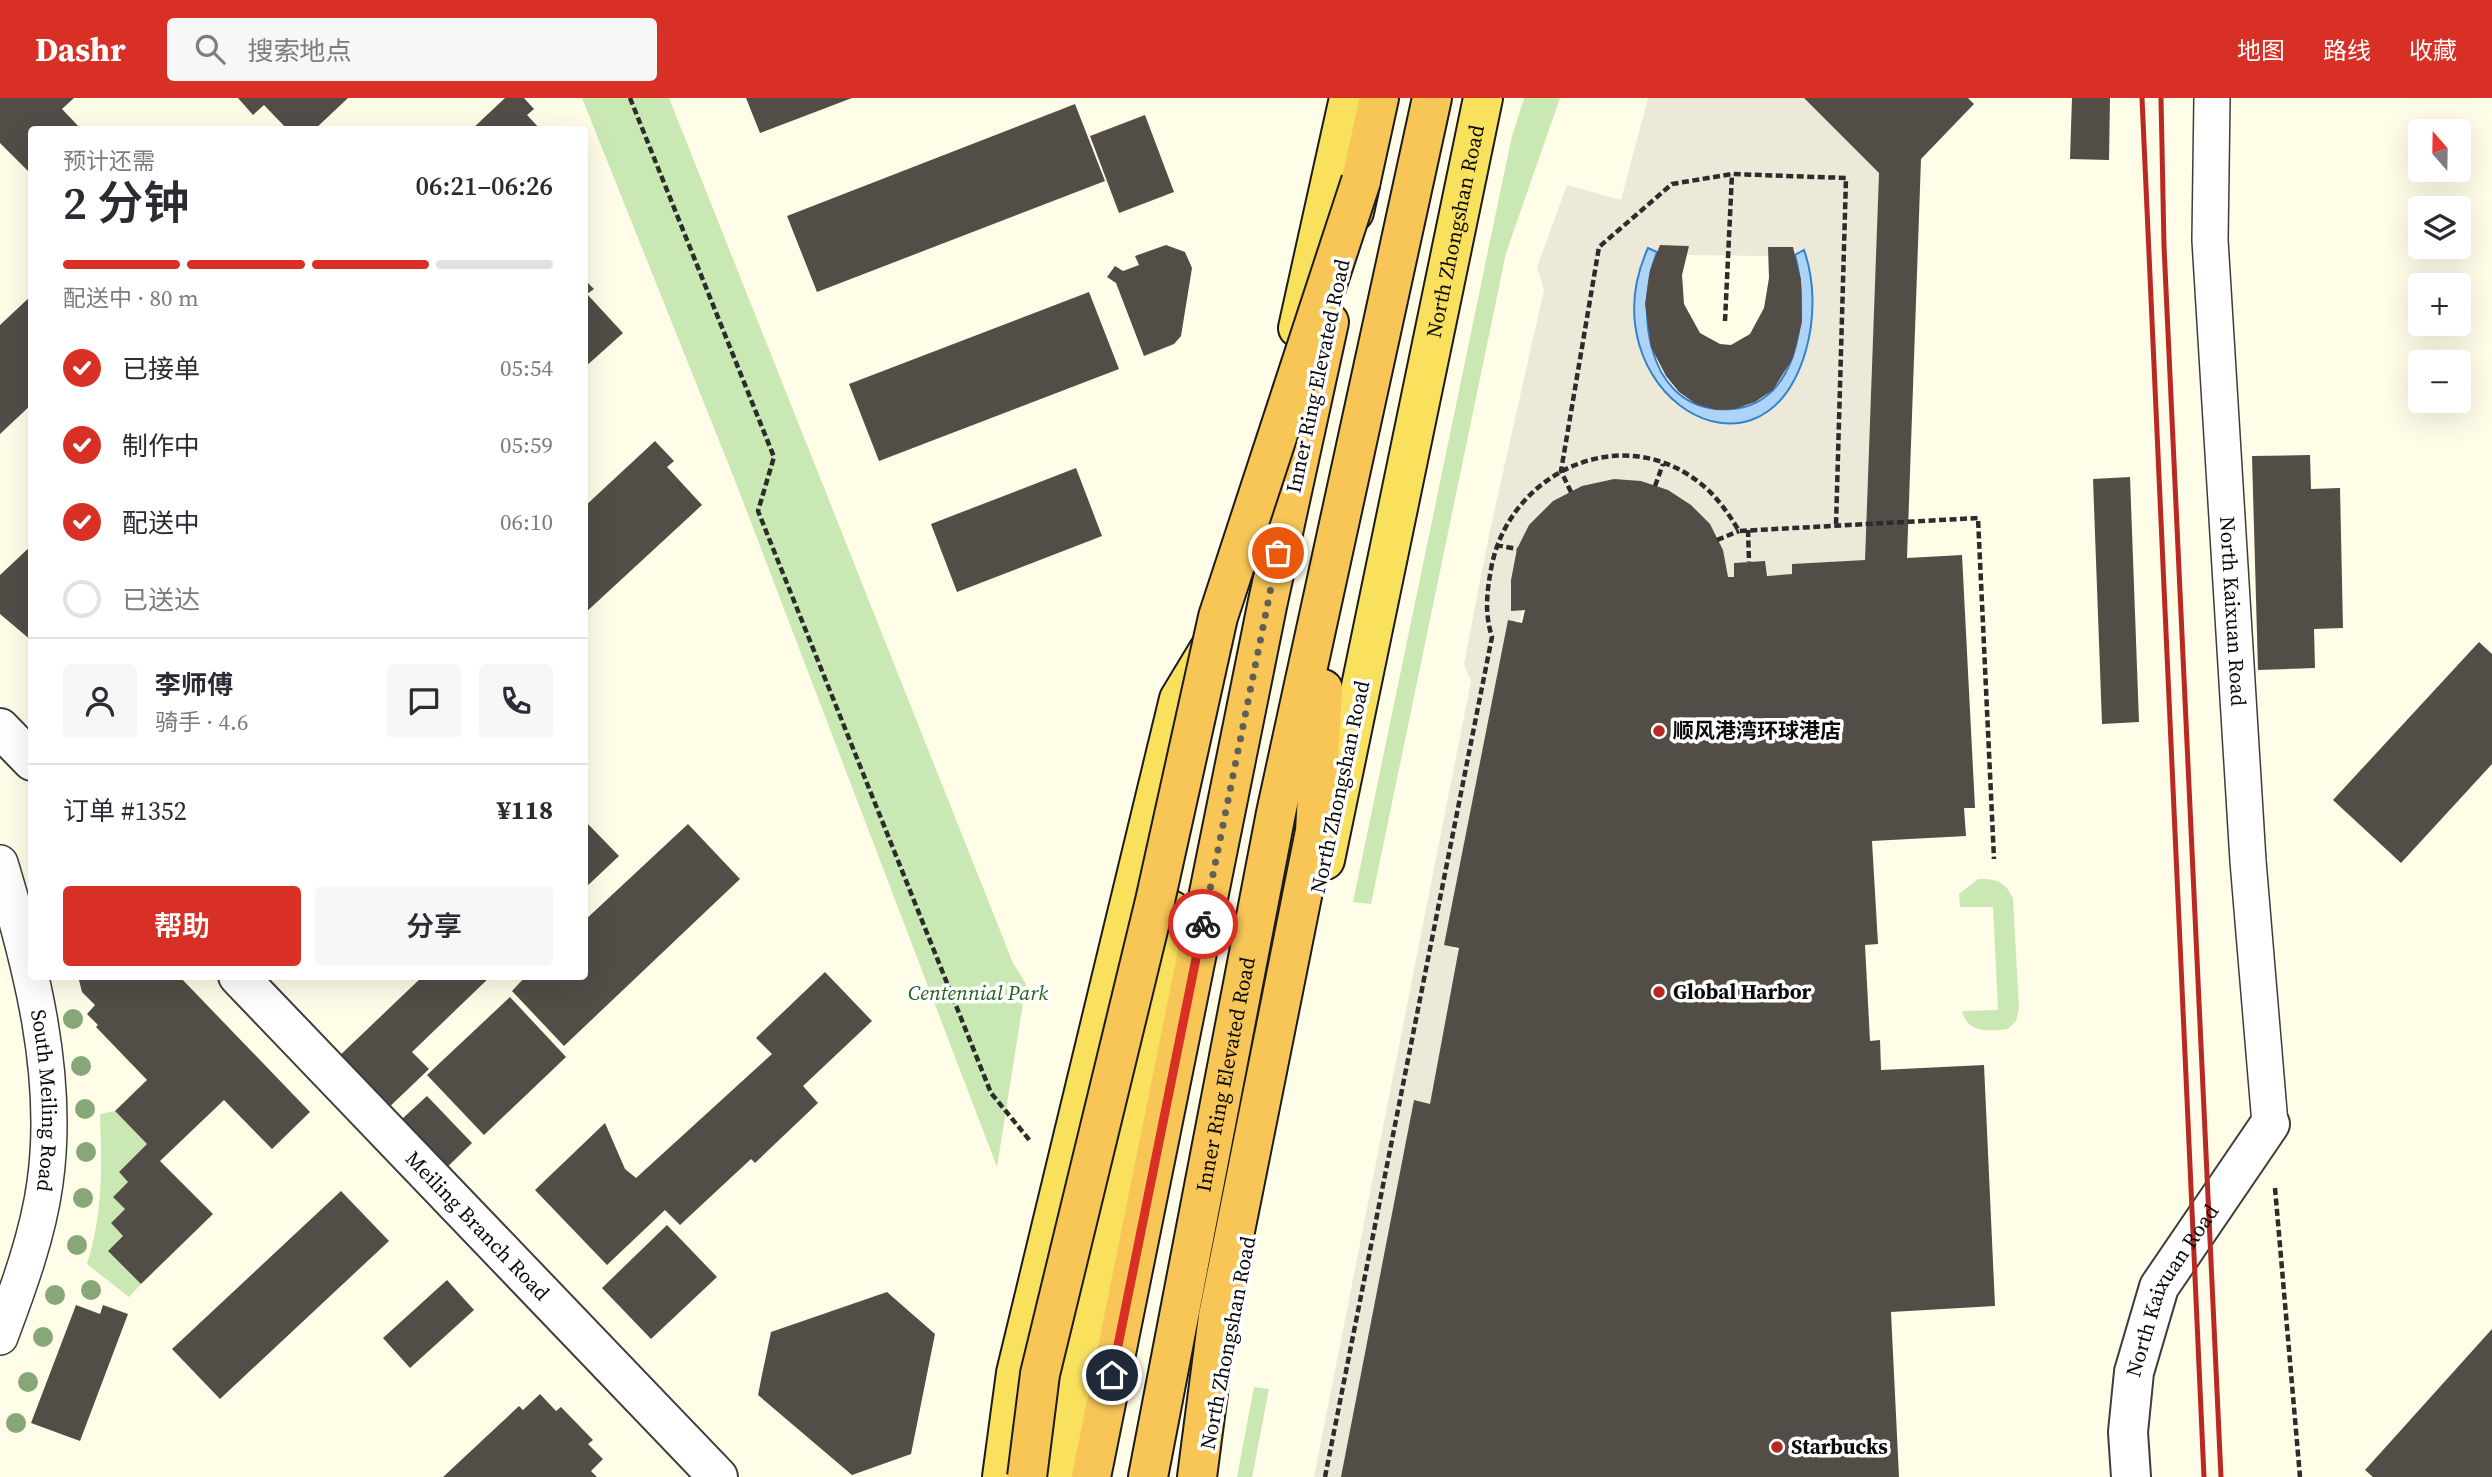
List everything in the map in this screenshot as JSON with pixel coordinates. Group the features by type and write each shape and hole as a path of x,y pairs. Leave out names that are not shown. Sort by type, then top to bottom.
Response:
{"highway":[{"name":"Inner Ring Elevated Road","path":"1091,1477 1267,606 1379,98"},
{"name":"Inner Ring Elevated Road","path":"1148,1477 1273,826 1331,571 1432,98"},
{"path":"1027,1477 1040,1374 1155,901 1218,617 1361,181"},
{"path":"1200,1477 1218,1316 1315,831 1331,571"}],"main road":[{"path":"1058,1477 1109,1200 1236,604 1349,98"},
{"name":"North Zhongshan Road","path":"1200,1477 1483,98"},
{"path":"1002,1477 1016,1373 1179,699 1236,604"}],"street":[{"name":"North Kaixuan Road","path":"2131,1477 2128,1432 2134,1372 2159,1287 2270,1124 2248,861 2210,240 2212,98"},
{"path":"0,729 28,757"},
{"name":"South Meiling Road","path":"0,863 28,978"},
{"name":"South Meiling Road","path":"0,1337 25,1264 45,1184 49,1116 47,1056 28,980"},
{"name":"Meiling Branch Road","path":"242,980 718,1477"}],"path":[{"path":"630,98 774,457 758,511 991,1093 1063,1180"},
{"path":"1725,321 1732,174"},
{"path":"1571,492 1561,471 1599,247 1672,184 1732,174 1846,178 1836,525"},
{"path":"1325,1477 1492,637 1485,617 1496,545 1514,511 1538,485 1580,462 1610,456 1663,464 1706,488 1739,531"},
{"path":"1656,486 1663,464"},
{"path":"1717,540 1748,530 1978,518 1994,859"},
{"path":"1748,530 1749,562"},
{"path":"1496,545 1517,549"},
{"path":"2270,1124 2300,1477"}],"green space":[{"name":"Centennial Park","path":"582,98 669,98 1013,963 1026,984 997,1167 736,483"},
{"path":"1524,98 1560,98 1506,253 1371,904 1353,902 1511,140"},
{"path":"1978,879 1999,882 2013,898 2019,1009 2016,1021 2008,1029 1986,1030 1974,1027 1969,1024 1962,1011 1998,1010 1993,907 1960,907 1959,894"},
{"path":"115,1111 147,1144 119,1172 128,1182 113,1197 125,1209 111,1223 123,1236 141,1284 129,1297 87,1264 99,1208 100,1114"},
{"path":"1254,1387 1269,1389 1252,1477 1237,1477"}],"shaded area":[{"path":"1648,98 1804,98 1879,173 1865,560 1792,564 1792,574 1720,578 1524,604 1520,621 1516,619 1515,622 1453,949 1503,958 1349,1477 1314,1477 1471,681 1464,664 1490,530 1544,290 1537,267 1567,185 1621,200","holes":["1661,245 1689,246 1686,255 1768,256 1768,247 1792,247 1795,255 1804,250 1813,304 1807,345 1779,401 1759,415 1736,423 1674,404 1649,370 1637,330 1637,283 1648,248 1657,252"]}],"water":[{"path":"1648,248 1657,252 1647,298 1652,348 1660,370 1674,389 1693,403 1717,409 1745,407 1766,396 1782,379 1793,356 1799,331 1800,278 1795,255 1804,250 1810,274 1812,300 1806,350 1784,396 1754,419 1720,423 1686,410 1658,383 1640,345 1635,299"}],"building":[{"path":"0,98 74,98 62,109 78,126 28,126 28,171 0,143"},
{"path":"238,98 348,98 318,126 284,126 264,105 253,115"},
{"path":"505,98 524,98 534,109 527,115 537,126 475,126"},
{"path":"746,98 852,98 760,133"},
{"name":"Global Harbor","path":"1804,98 1968,98 1974,104 1921,159 1907,558 1962,555 1975,808 1964,808 1966,836 1872,841 1878,944 1865,945 1870,1041 1880,1040 1881,1070 1984,1065 1995,1306 1891,1312 1899,1477 1341,1477 1414,1100 1430,1104 1459,948 1444,945 1508,620 1522,623 1525,610 1511,611 1511,580 1517,549 1529,525 1553,501 1582,486 1614,479 1641,481 1668,490 1691,505 1710,524 1723,550 1728,577 1734,577 1734,563 1765,561 1767,576 1792,574 1792,564 1865,560 1879,173"},
{"path":"2072,98 2110,98 2109,160 2070,159"},
{"path":"1075,104 1105,181 817,292 787,216"},
{"path":"1145,115 1174,192 1119,213 1090,136"},
{"path":"1166,245 1185,252 1192,268 1181,336 1174,344 1144,356 1116,283 1107,277 1115,266 1123,271 1139,265 1135,256"},
{"path":"1660,245 1689,246 1682,275 1684,304 1700,333 1720,344 1731,345 1750,334 1764,308 1769,278 1768,247 1793,247 1801,280 1802,322 1793,358 1773,390 1755,402 1735,409 1716,410 1696,404 1679,392 1666,376 1651,347 1645,304 1650,270"},
{"path":"588,283 594,289 588,293"},
{"path":"1089,292 1119,369 879,461 849,384"},
{"path":"588,295 623,333 588,364"},
{"path":"28,299 28,408 0,434 0,325"},
{"path":"655,441 674,461 667,467 702,505 588,610 588,503"},
{"path":"2310,455 2311,489 2340,488 2343,628 2314,629 2315,668 2258,670 2252,456"},
{"path":"1076,468 1102,536 957,592 931,524"},
{"path":"2130,477 2139,722 2102,724 2093,479"},
{"path":"28,549 28,638 0,614 0,575"},
{"path":"2479,642 2492,654 2492,764 2401,863 2333,800"},
{"path":"588,824 619,856 588,885"},
{"path":"688,824 740,879 564,1046 512,991 522,980 588,980 588,917"},
{"path":"825,972 872,1021 803,1086 818,1103 755,1163 751,1159 680,1225 665,1210 607,1265 535,1190 605,1123 625,1169 636,1178 772,1054 756,1038"},
{"path":"79,980 183,980 310,1112 272,1149 224,1100 160,1161 213,1214 141,1284 108,1251 123,1236 111,1223 125,1209 113,1197 128,1182 119,1172 147,1144 115,1111 147,1080 96,1027 98,1025 87,1014 95,1005 82,992"},
{"path":"419,980 487,980 412,1052 429,1069 383,1113 334,1061"},
{"path":"510,997 566,1057 484,1135 427,1075"},
{"path":"427,1096 472,1143 436,1178 390,1130"},
{"path":"341,1191 389,1241 220,1399 172,1349"},
{"path":"667,1225 717,1277 651,1339 602,1288"},
{"path":"447,1280 474,1310 410,1368 383,1338"},
{"path":"887,1292 935,1334 911,1454 852,1475 758,1395 771,1332"},
{"path":"76,1305 100,1314 103,1305 128,1314 80,1441 31,1423"},
{"path":"2492,1329 2492,1477 2373,1477 2365,1470"},
{"path":"540,1394 556,1411 561,1407 593,1440 588,1444 603,1459 591,1471 597,1477 443,1477 519,1406 523,1410"}],"railway":[{"path":"2142,98 2204,1477"},
{"path":"2161,98 2164,246 2221,1477"}],"way so far":[{"path":"1203,924 1278,553"}],"place":[{"name":"顺风港湾环球港店","path":"1659,731"},
{"name":"Global Harbor","path":"1659,992"},
{"name":"Starbucks","path":"1777,1447"}],"route":[{"path":"1112,1375 1203,924"}]}
